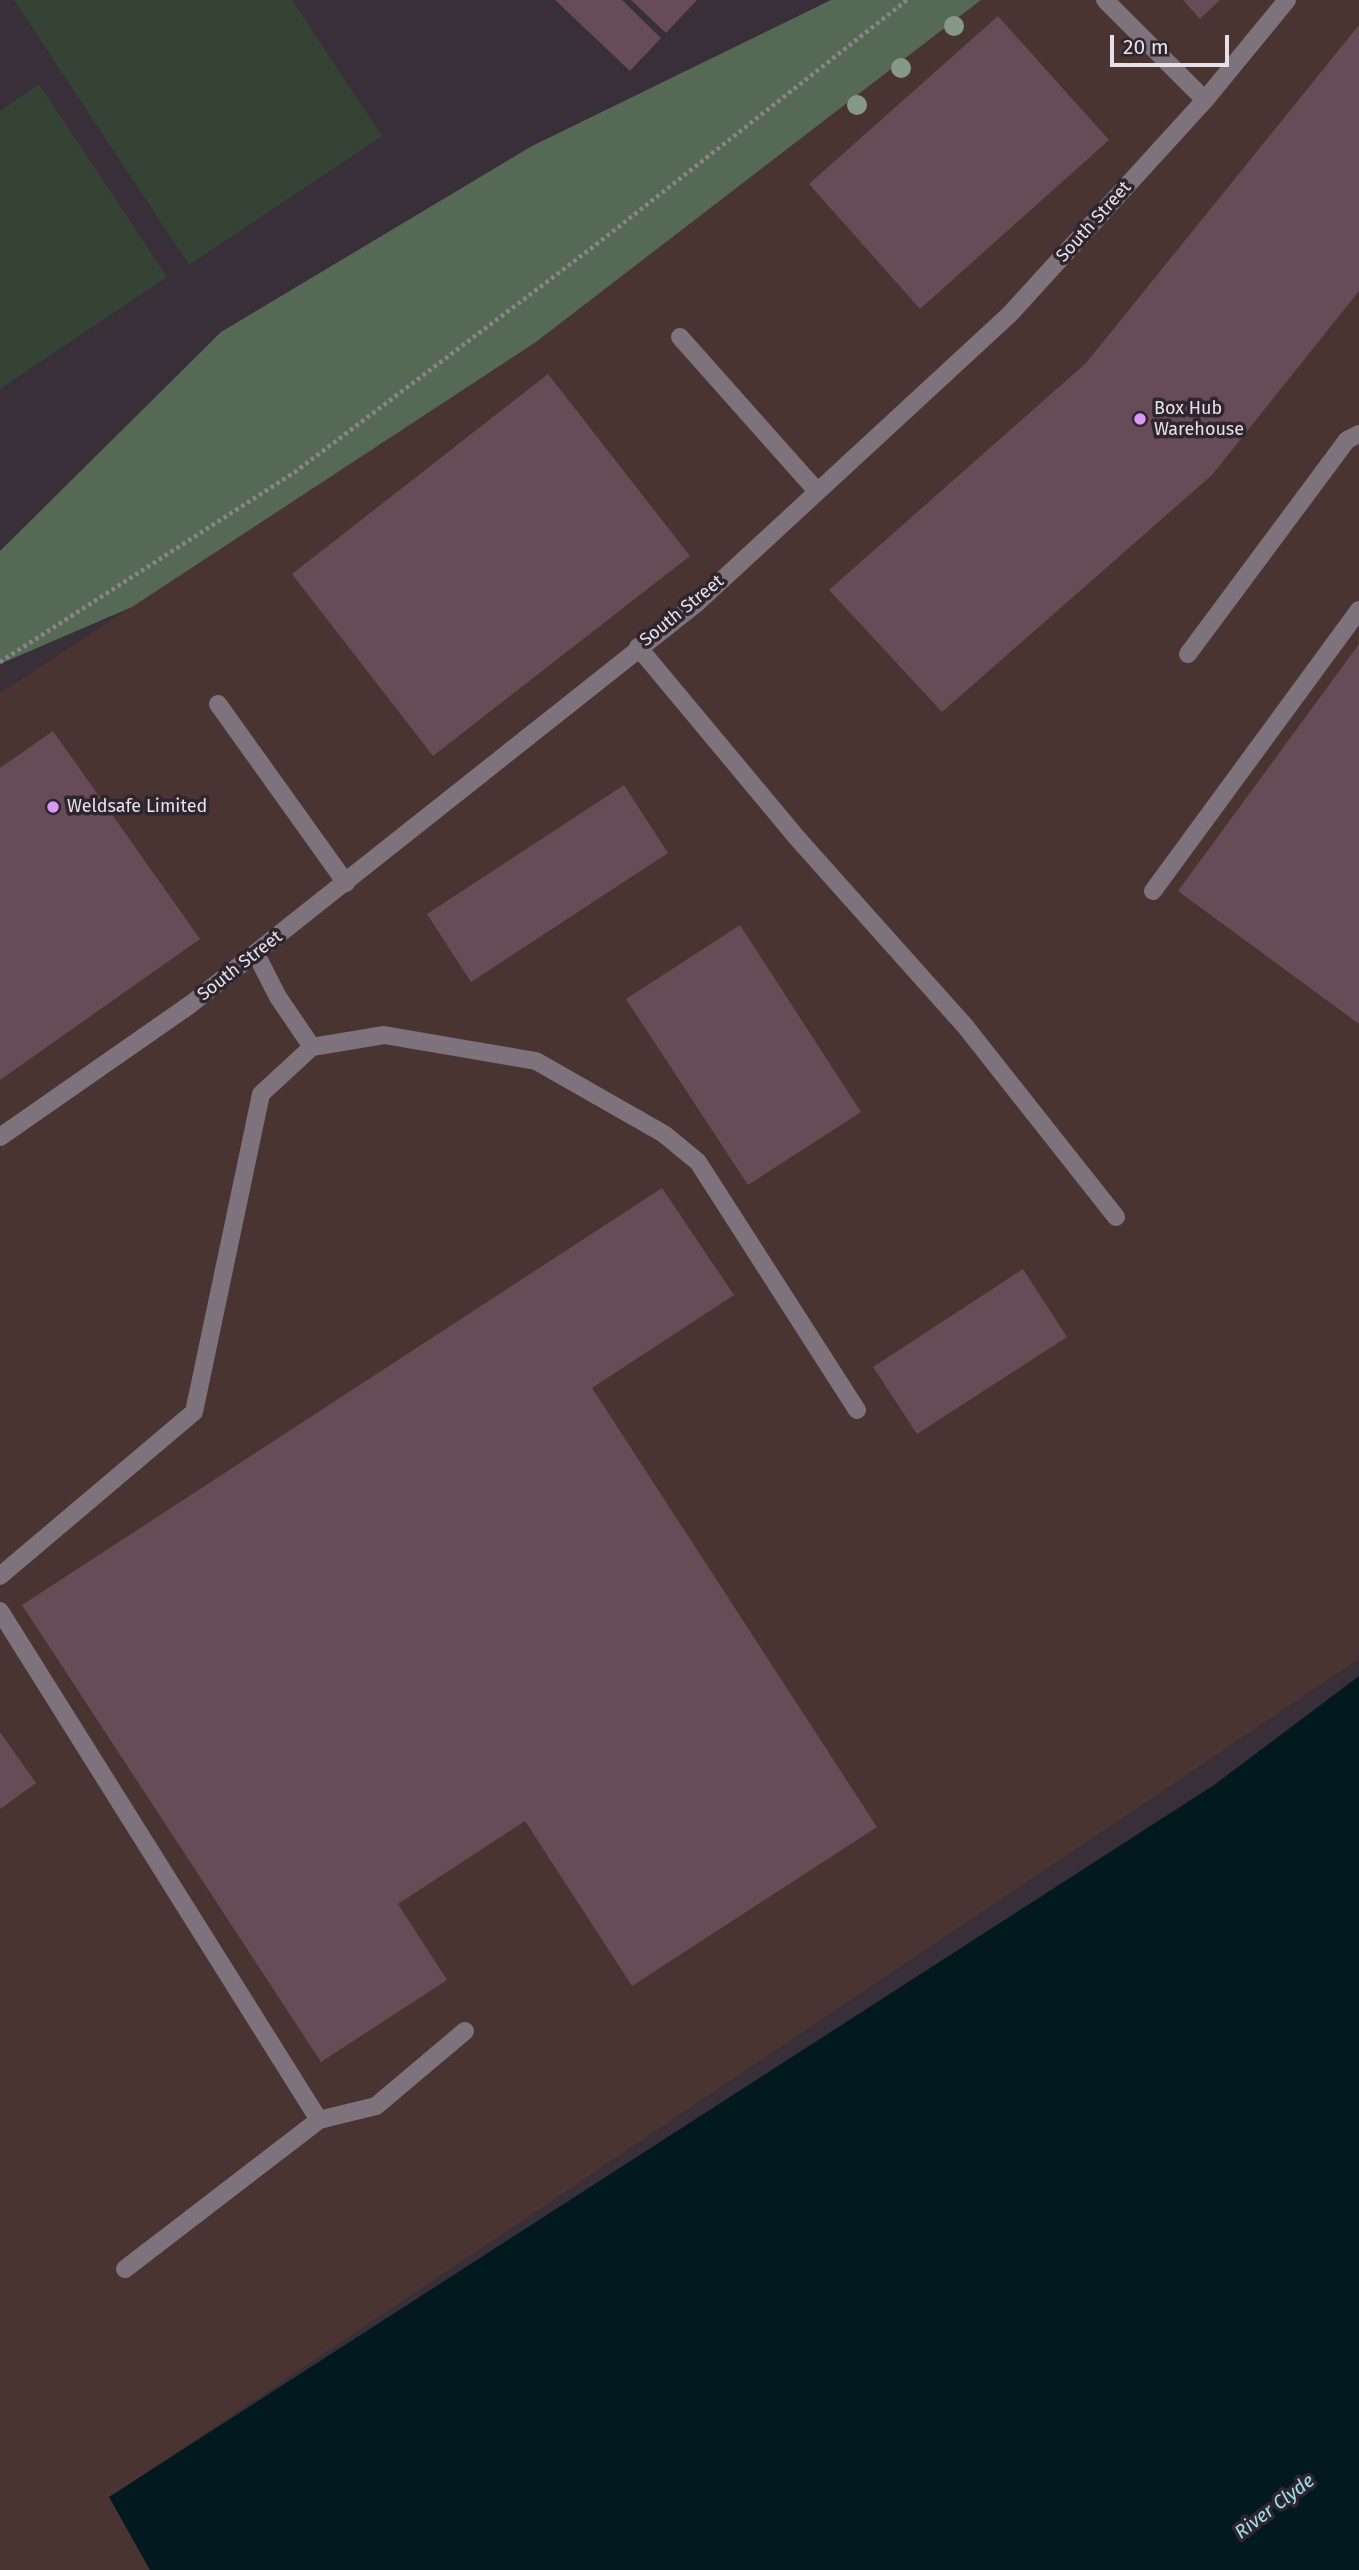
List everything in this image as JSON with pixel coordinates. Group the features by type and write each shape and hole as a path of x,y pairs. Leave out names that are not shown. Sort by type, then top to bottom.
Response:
{"street":[{"path":"1104,0 1205,100"},
{"name":"South Street","path":"0,1137 191,1004 346,883 638,647 697,603 816,490 1010,314 1205,100 1287,0"},
{"path":"680,337 816,490"},
{"path":"1188,654 1347,439 1359,434"},
{"path":"1153,891 1359,610"},
{"path":"638,647 798,839 965,1026 1116,1217"},
{"path":"218,704 346,883"},
{"path":"256,954 278,997 312,1047"},
{"path":"0,1576 194,1412 261,1094 312,1047 384,1035 536,1061 664,1134 698,1162 857,1410"},
{"path":"0,1611 319,2120"},
{"path":"125,2269 319,2120 376,2106 465,2031"}],"path":[{"path":"0,662 295,472 593,247 907,0"}],"shaded area":[{"path":"981,0 1359,0 1359,1659 110,2497 150,2570 0,2570 0,693 536,342"}],"green space":[{"path":"14,0 292,0 382,136 189,265"},
{"path":"831,0 981,0 536,342 132,607 0,664 0,551 221,332 532,146"},
{"path":"39,84 167,277 0,389 0,111"}],"water":[{"name":"River Clyde","path":"1359,1676 1359,2570 150,2570 109,2497 1214,1785"}],"building":[{"path":"555,0 622,0 661,38 630,71"},
{"path":"631,0 697,0 666,33"},
{"path":"1183,0 1220,0 1200,19"},
{"path":"998,16 1109,140 920,309 809,184"},
{"name":"Box Hub Warehouse","path":"1359,25 1359,291 1212,475 942,712 829,590 1086,363"},
{"path":"548,374 690,556 433,756 292,574"},
{"path":"1359,644 1359,1024 1178,891"},
{"path":"53,731 200,939 0,1080 0,768"},
{"path":"624,785 668,853 471,982 427,914"},
{"path":"740,925 861,1112 748,1185 626,999"},
{"path":"662,1188 734,1295 592,1388 877,1827 632,1986 525,1821 398,1904 447,1980 321,2062 22,1605"},
{"path":"1023,1269 1067,1337 917,1434 873,1367"},
{"path":"0,1732 36,1783 0,1809"}],"place":[{"name":"Box Hub Warehouse","path":"1140,419"},
{"name":"Weldsafe Limited","path":"53,807"}]}
